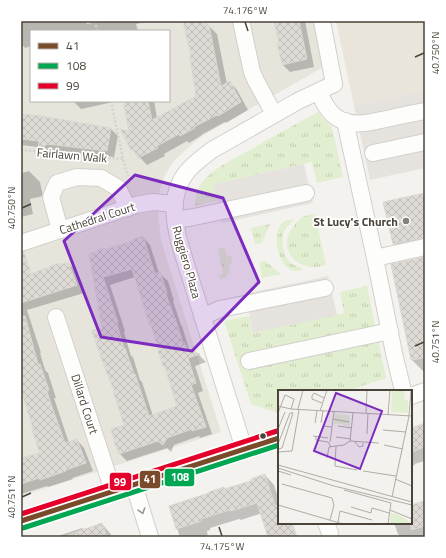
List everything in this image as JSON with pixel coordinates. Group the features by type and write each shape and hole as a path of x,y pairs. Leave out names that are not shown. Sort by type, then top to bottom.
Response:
{"street":[{"path":"241,21 252,72 274,114"},
{"name":"Ruggiero Plaza","path":"244,449 181,248 175,212 176,193 186,172 201,157 274,114 334,84 322,21"},
{"path":"319,91 325,105 329,110 345,121 367,123 425,111"},
{"path":"345,121 403,390"},
{"path":"373,153 425,142"},
{"path":"60,230 51,197 57,183 77,177 100,178 118,188 128,208"},
{"name":"Cathedral Court","path":"21,243 136,205 153,202 175,212 194,217 306,193"},
{"path":"375,258 425,247"},
{"path":"202,316 220,309 325,288"},
{"name":"Dillard Court","path":"56,317 113,491"},
{"path":"248,361 390,331"},
{"path":"412,396 425,391"},
{"path":"21,521 278,438"},
{"path":"134,485 150,537"}],"path":[{"path":"111,102 128,178"},
{"name":"Fairlawn Walk","path":"21,150 123,159"}],"highlighted area":[{"path":"135,175 223,198 259,282 192,351 101,337 64,241"}],"shaded area":[{"path":"21,21 315,21 325,66 202,136 173,162 165,175 160,189 158,214 161,240 221,432 21,496"},
{"path":"336,21 425,21 425,90 354,106"},
{"path":"425,90 425,168 370,180 354,106"},
{"path":"304,164 313,203 222,223 214,184"},
{"path":"328,276 337,315 253,333 245,294"}],"green space":[{"path":"318,112 332,127 343,177 317,183 312,162 214,184 218,201 195,206 197,193 200,186 205,179 218,168"},
{"path":"315,214 326,265 318,267 303,265 297,262 292,257 287,246 287,239 299,220 306,216"},
{"path":"294,219 284,231 282,243 284,251 290,262 304,269 298,271 288,268 283,263 277,248 278,231 280,225 285,221"},
{"path":"270,224 262,243 255,244 251,228"},
{"path":"225,247 227,257 231,256 232,263 229,264 230,273 227,274 227,277 220,279 219,275 223,274 218,249"},
{"path":"265,261 281,274 262,278 259,262"},
{"path":"367,286 386,378 350,390 278,390 278,413 251,404 224,321 249,316 253,333 344,313 340,292"}],"building":[{"path":"183,21 207,21 221,86 230,81 241,102 180,136 179,134 157,146 158,148 138,158 133,149 131,150 120,129 129,131 123,102 148,102 152,120 196,96 191,56"},
{"path":"274,21 299,21 307,59 282,65"},
{"path":"21,114 111,128 107,151 47,144 38,151 39,141 21,139"},
{"name":"St Lucy's Church","path":"425,193 425,238 393,244 383,202"},
{"path":"143,236 155,274 160,272 183,343 184,342 187,349 200,354 188,358 196,383 191,385 206,427 192,431 192,429 167,438 163,445 158,441 119,454 111,429 124,425 114,391 92,332 93,330 102,328 89,254 102,248 106,249 130,242 129,241","holes":["132,269 177,406 149,416 135,374 125,348 124,349 118,323 103,277"]},
{"path":"21,252 24,252 31,274 59,263 59,265 68,262 77,285 21,303"},
{"path":"425,257 425,358 411,360 391,264"},
{"path":"25,316 38,364 40,364 49,390 47,391 65,443 77,439 86,463 40,480 39,478 21,484 21,458 40,453 21,389 21,317"},
{"path":"425,423 425,447 412,452 412,428"},
{"path":"265,474 275,506 278,504 278,524 292,524 297,537 268,537 257,503 201,519 202,521 176,529 169,506 224,487 224,489 251,481 251,479"},
{"path":"425,501 425,526 411,530 412,524 412,505"},
{"path":"102,523 107,537 68,537 68,535"}],"transit line":[{"name":"99","path":"21,514 277,431"},
{"name":"41","path":"21,521 278,438"},
{"name":"108","path":"23,528 278,445"}],"place":[{"name":"St Lucy's Church","path":"406,221"}]}
